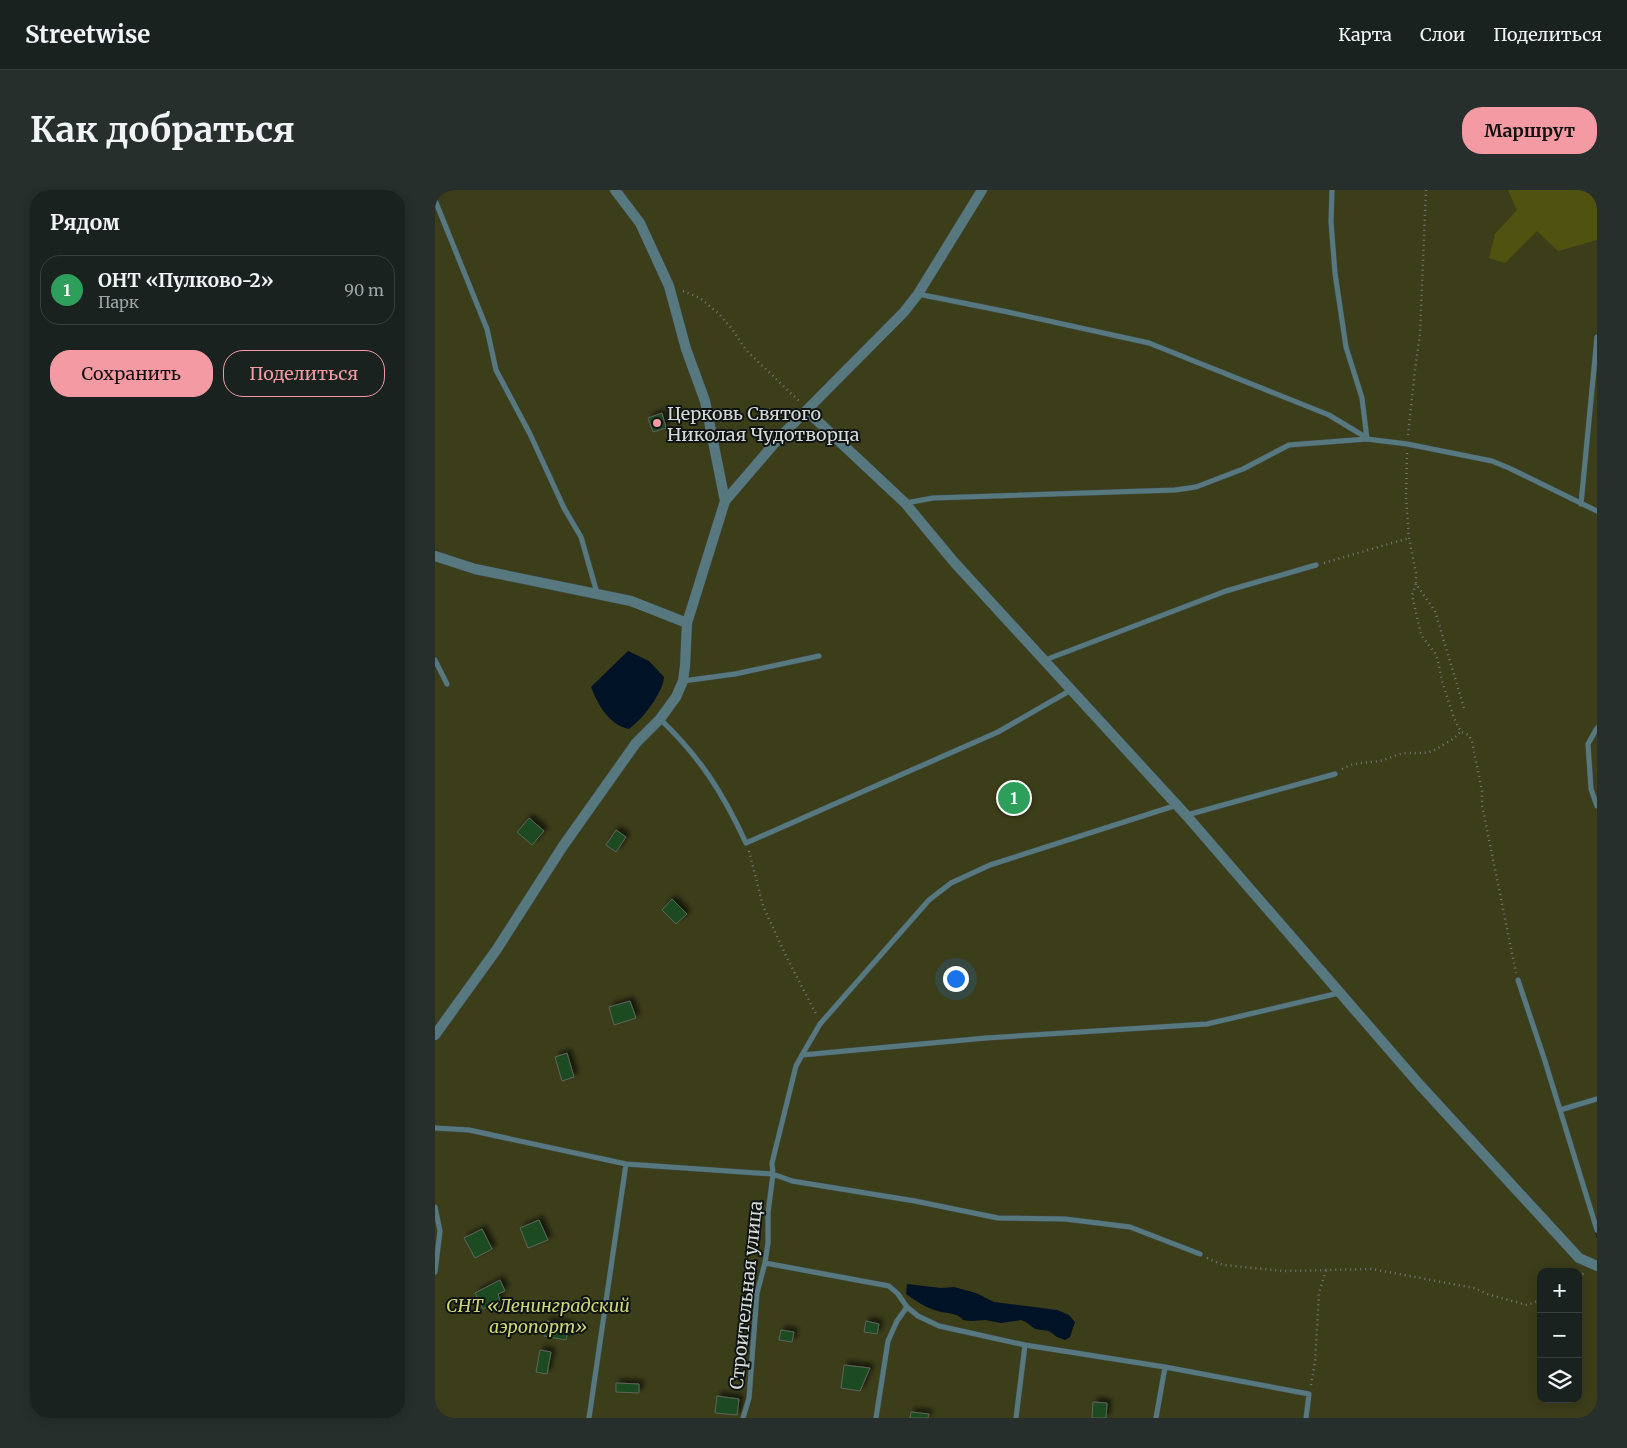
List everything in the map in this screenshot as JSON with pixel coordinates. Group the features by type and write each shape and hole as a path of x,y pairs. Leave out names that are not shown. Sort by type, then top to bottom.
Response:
{"street":[{"path":"615,190 640,223 669,286 686,350 705,401 725,501"},
{"path":"435,1035 497,949 563,846 636,743 660,719 676,697 683,681 687,624 725,501 780,437 905,312 982,190"},
{"path":"807,411 905,503 954,562 1186,815 1419,1084 1572,1251 1579,1258 1597,1266"},
{"path":"435,556 475,569 631,601 687,624"}],"lane":[{"path":"1332,190 1331,222 1335,273 1346,347 1362,398 1367,438"},
{"path":"435,200 484,320 496,370 530,434 564,508 581,537 597,593"},
{"path":"918,294 1149,343 1329,415 1367,438"},
{"path":"1581,504 1597,337"},
{"path":"905,503 933,498 1196,488 1243,469 1289,445 1367,438 1492,461 1597,511"},
{"path":"1044,660 1226,591 1315,565"},
{"path":"683,681 735,674 819,656"},
{"path":"435,660 447,684"},
{"path":"660,719 683,740 704,766 731,810 746,843 998,732 1071,690"},
{"path":"1597,728 1588,744 1591,789 1597,806"},
{"path":"1186,815 1335,774"},
{"name":"Строительная улица","path":"743,1418 749,1398 757,1294 768,1243 768,1214 773,1174 772,1163 792,1081 802,1055 820,1024 929,900 951,883 990,865 1177,805"},
{"path":"1518,980 1597,1230"},
{"path":"802,1055 986,1038 1207,1024 1340,992"},
{"path":"1560,1110 1597,1099"},
{"path":"435,1128 469,1130 625,1164 773,1174 792,1181 998,1218 1065,1219 1130,1227 1200,1254"},
{"path":"589,1418 625,1164"},
{"path":"435,1207 440,1231 435,1272"},
{"path":"765,1263 889,1286 898,1294 907,1307 919,1316 939,1326 1025,1345 1309,1394 1306,1418"},
{"path":"877,1418 888,1342 897,1321 907,1307"},
{"path":"1016,1418 1025,1345"},
{"path":"1156,1418 1165,1368"}],"path":[{"path":"1426,190 1420,334 1407,444 1406,497 1409,538 1416,573 1416,584 1412,595 1421,635 1435,654 1454,718 1461,731 1469,735 1473,742 1482,791 1482,804 1518,980"},
{"path":"669,286 700,298 709,304 732,329 746,350 807,411"},
{"path":"1315,565 1409,538"},
{"path":"1416,584 1435,611 1464,708"},
{"path":"1335,774 1350,766 1380,761 1405,753 1432,752 1457,737 1461,731"},
{"path":"746,843 763,906 820,1024"},
{"path":"1200,1254 1223,1265 1284,1271 1372,1269 1474,1288 1527,1305 1537,1301"},
{"path":"1309,1394 1315,1362 1319,1293 1326,1270"}],"green space":[{"name":"СНТ «Ленинградский аэропорт»","path":"435,190 1597,190 1597,1230 1569,1142 1597,1240 1597,1418 435,1418"}],"shaded area":[{"path":"1508,190 1597,190 1597,240 1558,251 1537,231 1505,263 1489,258 1495,234 1517,210"}],"water":[{"path":"628,651 649,661 664,677 660,691 651,706 629,729 610,719 597,701 591,687"},
{"path":"907,1284 941,1288 954,1287 976,1293 994,1302 1057,1310 1069,1315 1075,1322 1070,1337 1065,1340 1049,1331 1035,1329 1021,1320 1001,1323 985,1320 963,1320 955,1314 934,1310 917,1302 906,1294"}],"building":[{"name":"Церковь Святого Николая Чудотворца","path":"662,413 666,428 653,432 648,418"},
{"path":"529,818 544,831 532,845 517,832"},
{"path":"616,830 626,837 616,852 606,845"},
{"path":"672,899 687,914 676,924 662,910"},
{"path":"630,1001 636,1018 614,1025 609,1007"},
{"path":"567,1053 574,1077 562,1081 555,1057"},
{"path":"539,1220 548,1240 528,1248 520,1228"},
{"path":"482,1229 492,1249 475,1258 464,1238"},
{"path":"500,1280 505,1291 498,1294 500,1300 483,1309 475,1293"},
{"path":"547,1321 569,1325 566,1340 544,1336"},
{"path":"866,1321 879,1324 877,1334 864,1332"},
{"path":"781,1330 794,1332 792,1342 779,1340"},
{"path":"540,1350 551,1352 547,1374 536,1372"},
{"path":"844,1365 870,1368 860,1391 841,1388"},
{"path":"616,1383 639,1384 639,1393 616,1392"},
{"path":"717,1396 739,1399 737,1415 715,1413"},
{"path":"1093,1402 1107,1403 1106,1418 1092,1418"},
{"path":"911,1412 929,1414 928,1418 910,1418"}],"place":[{"name":"Церковь Святого Николая Чудотворца","path":"657,423"},
{"name":"ОНТ «Пулково-2»","path":"1014,798"}]}
